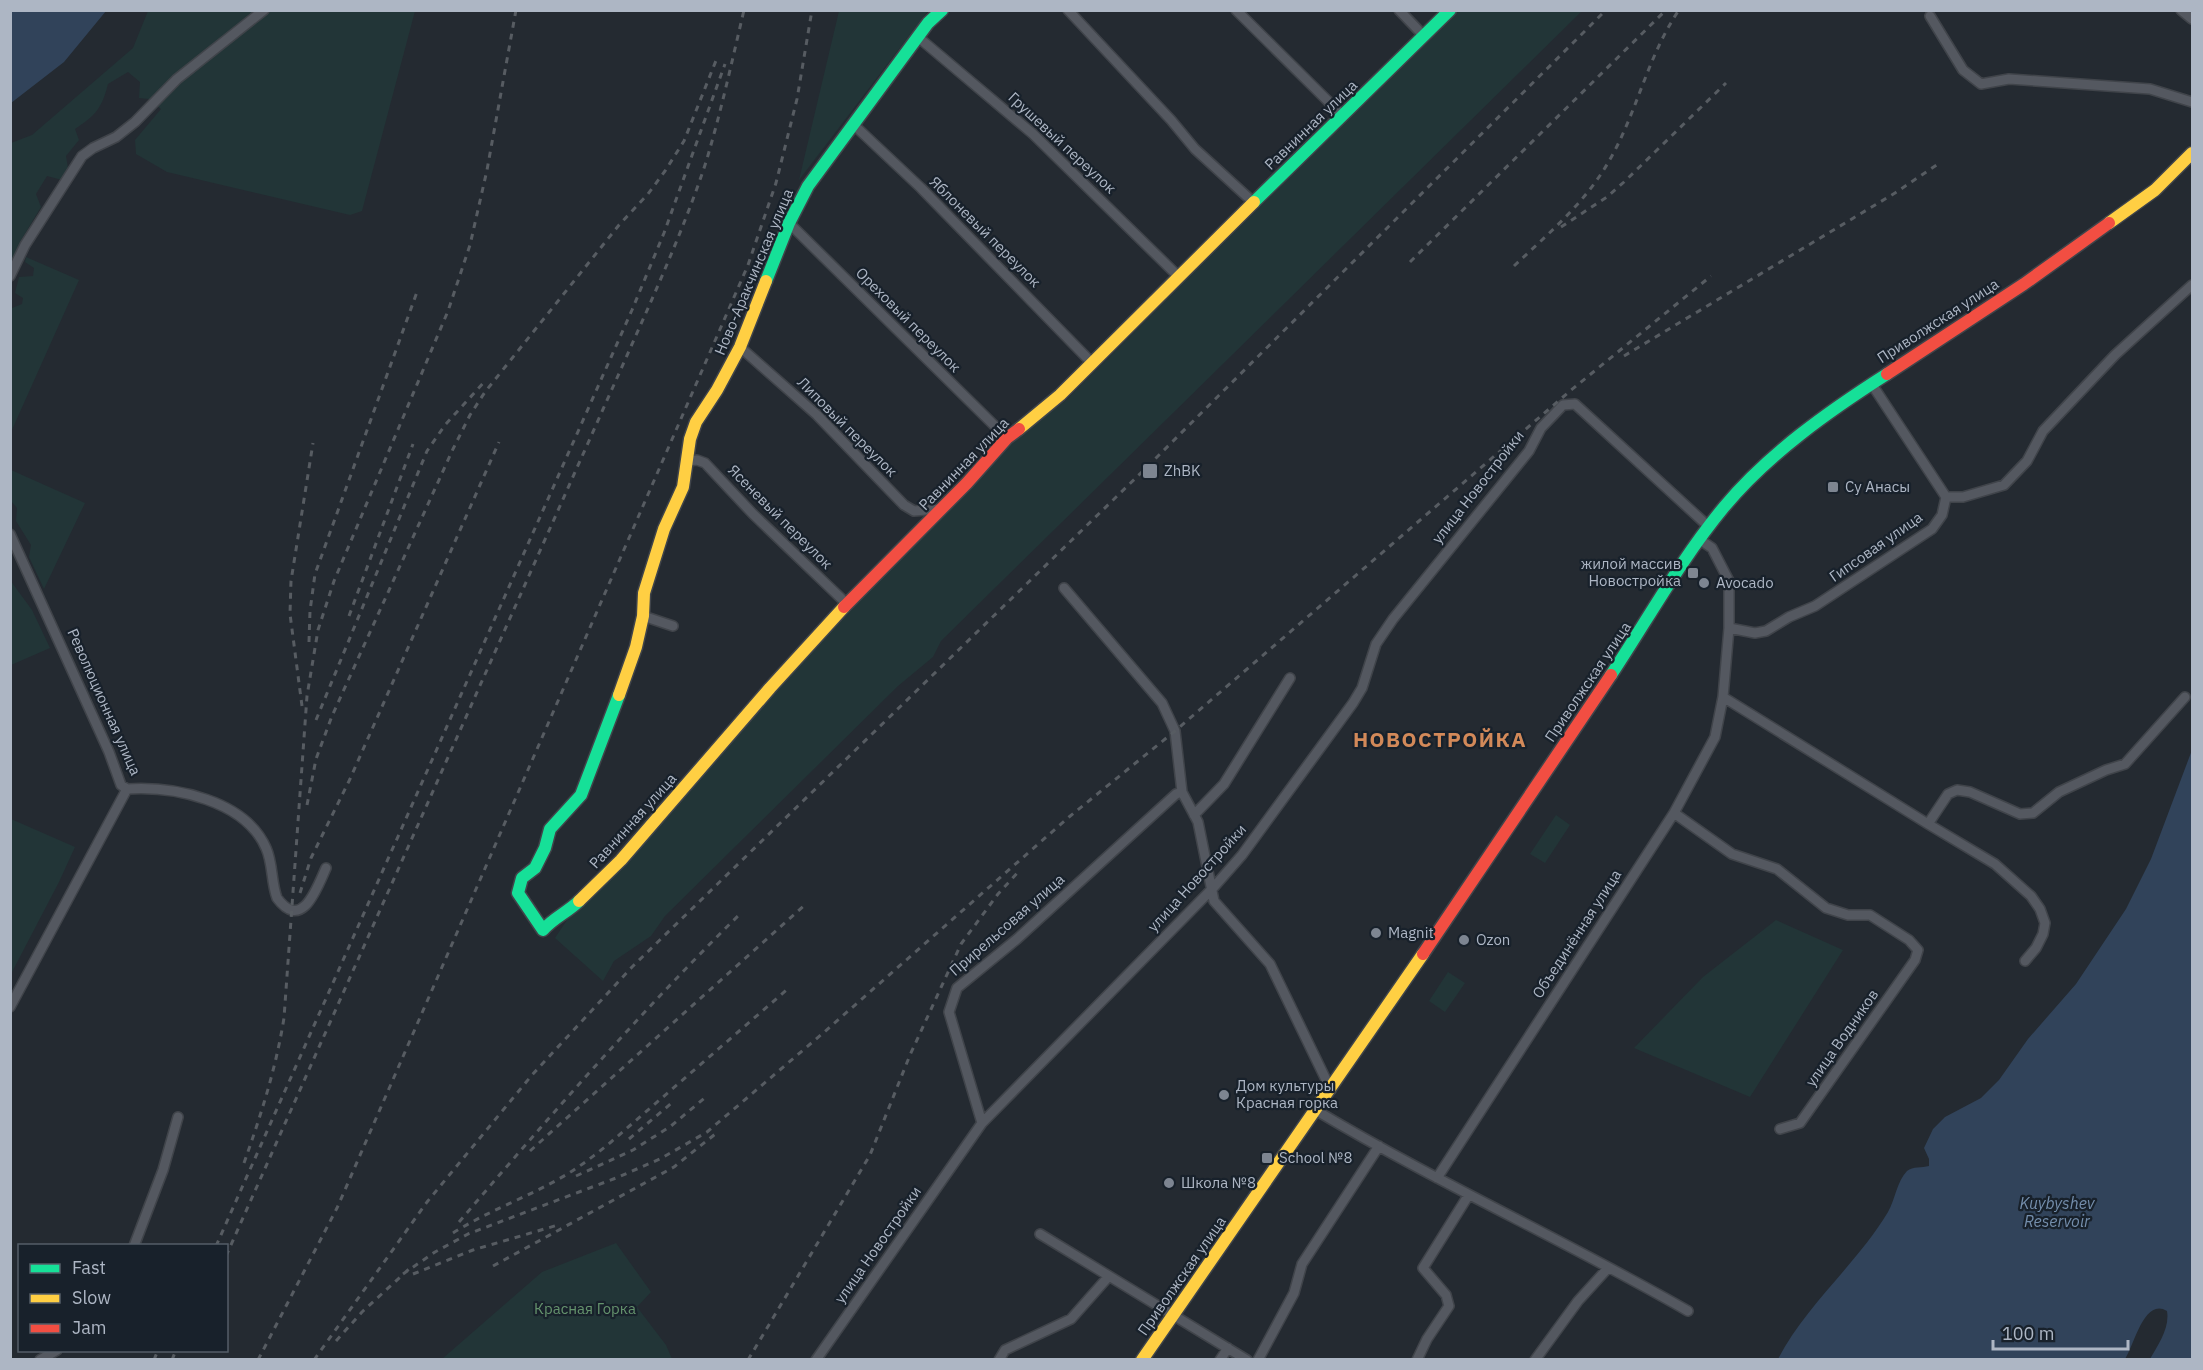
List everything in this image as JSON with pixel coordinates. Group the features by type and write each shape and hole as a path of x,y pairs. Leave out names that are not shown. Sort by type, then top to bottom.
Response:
{"street":[{"path":"10,276 25,245 82,156 116,137 135,122 177,79 264,10"},
{"name":"Ново-Аракчинская улица","path":"543,930 529,912 518,892 519,885 522,878 535,868 545,848 550,829 581,795 604,738 632,657 643,616 644,593 664,529 683,487 690,440 696,422 717,390 740,347 789,223 808,186 928,23 942,10"},
{"path":"1068,10 1172,120 1195,149 1253,202"},
{"path":"1236,10 1343,116"},
{"path":"1399,10 1423,34"},
{"name":"Равнинная улица","path":"543,930 549,923 570,910 621,860 770,688 847,604 967,483 1007,438 1060,395 1423,34 1450,10"},
{"path":"2181,10 2193,19"},
{"path":"1930,16 1963,70 1981,84 2009,79 2150,89 2193,102"},
{"name":"Грушевый переулок","path":"918,37 1033,134 1179,278"},
{"name":"Яблоневый переулок","path":"854,125 921,188 1092,363"},
{"name":"Приволжская улица","path":"1142,1359 1317,1111 1457,905 1708,526 1740,490 1800,435 1871,383 2043,270 2155,190 2193,153"},
{"name":"Ореховый переулок","path":"789,223 1007,438"},
{"path":"1871,383 1946,497 1963,497 2004,484 2027,462 2043,431 2115,355 2193,285"},
{"name":"Липовый переулок","path":"740,347 818,415 904,505 914,511 939,509"},
{"name":"улица Новостройки","path":"816,1359 982,1123 1213,888 1242,855 1353,703 1362,688 1376,644 1393,619 1529,451 1541,428 1563,405 1575,404 1708,526"},
{"name":"Ясеневый переулок","path":"688,461 697,460 705,463 753,514 847,604"},
{"name":"Гипсовая улица","path":"1730,628 1755,633 1766,631 1789,617 1815,606 1932,529 1942,515 1946,497"},
{"name":"Революционная улица","path":"10,534 121,785 127,789 10,1007"},
{"name":"Объединённая улица","path":"1437,1178 1674,813 1715,737 1724,697 1730,628 1729,580 1713,548 1699,539"},
{"path":"1064,588 1162,703 1175,731 1182,792 1198,822 1214,901 1270,964 1331,1090"},
{"path":"643,616 673,626"},
{"path":"1194,815 1224,784 1290,678"},
{"path":"1724,697 1995,864 2031,896 2040,909 2044,923 2043,934 2025,962"},
{"path":"1928,824 1948,794 1957,790 1970,792 2020,814 2033,813 2059,792 2106,770 2125,764 2185,697"},
{"path":"127,789 152,787 210,801 248,822 258,833 267,850 277,898 281,904 292,909 304,908 311,902 326,868"},
{"name":"Прирельсовая улица","path":"982,1123 949,1012 957,988 1017,939 1176,794 1182,792"},
{"name":"улица Водников","path":"1674,813 1732,854 1777,870 1826,908 1848,915 1870,915 1909,940 1917,950 1915,960 1800,1123 1780,1130"},
{"path":"1317,1111 1468,1196 1688,1311"},
{"path":"134,1244 163,1170 178,1116"},
{"path":"1258,1359 1294,1293 1302,1264 1379,1146"},
{"path":"1417,1359 1449,1306 1446,1294 1424,1268 1468,1196"},
{"path":"1040,1234 1247,1359"},
{"path":"1536,1359 1578,1301 1608,1268"},
{"path":"999,1359 1005,1350 1071,1319 1109,1276"},
{"path":"1220,1359 1228,1348"}],"green space":[{"path":"148,11 415,11 362,211 350,215 167,172 136,154 135,140 161,109 149,99 139,98 140,82 128,72 108,84 97,110 75,129 79,140 66,156 68,168 62,180 47,176 36,194 41,207 20,242 21,251 11,271 11,143 32,135 133,48"},
{"path":"839,11 928,11 799,180"},
{"path":"1456,11 1582,11 941,641 933,657 898,686 665,916 651,936 614,961 603,981 555,938 573,911 625,864 804,660 1010,442 1065,401"},
{"path":"26,257 79,280 11,432 12,308 22,304 23,298 15,293 19,277 33,276 34,268 25,262"},
{"path":"11,470 85,503 44,589 29,557 31,545 16,521 17,508 11,501"},
{"path":"10,580 32,610 50,648 11,665"},
{"path":"1556,815 1570,825 1545,863 1530,854"},
{"path":"11,819 75,847 11,974"},
{"path":"1776,920 1843,950 1750,1097 1634,1048 1703,977"},
{"path":"1448,972 1465,983 1445,1012 1429,1001"},
{"name":"Красная Горка","path":"616,1243 651,1292 637,1307 666,1345 672,1359 442,1359 542,1272"}],"water":[{"path":"10,11 106,11 64,62 11,103"},
{"name":"Kuybyshev Reservoir","path":"2192,750 2192,1359 2150,1359 2167,1324 2167,1311 2159,1309 2152,1311 2146,1317 2125,1359 1778,1359 1802,1321 1875,1231 1888,1212 1898,1185 1907,1171 1912,1168 1929,1166 1929,1159 1924,1148 1933,1129 1945,1117 1981,1098 1999,1080 2028,1039 2076,984 2126,909 2151,859"}],"railway":[{"path":"244,1163 277,1055 284,1018 307,696 318,630 334,581 448,311 470,245 487,170 516,10"},
{"path":"228,1252 669,258 706,162 744,10"},
{"path":"258,1360 337,1208 748,265 776,183 797,99 812,10"},
{"path":"314,1360 427,1202 532,1075 632,967 1146,468 1606,10"},
{"path":"1410,262 1666,10"},
{"path":"1514,266 1566,217 1600,176 1619,143 1658,47 1679,10"},
{"path":"307,805 316,759 332,716 470,415 485,392 665,171 684,141 717,58"},
{"path":"217,1244 632,310 664,233 725,64"},
{"path":"1561,227 1607,197 1726,83"},
{"path":"1624,356 1895,193 1941,162"},
{"path":"403,1274 435,1252 468,1234 616,1178 660,1159 707,1132 1069,817 1175,731 1570,391 1711,276"},
{"path":"309,642 315,574 417,292"},
{"path":"316,720 427,451 445,425 486,380"},
{"path":"300,893 311,858 350,779 499,442"},
{"path":"302,706 290,614 291,581 313,443"},
{"path":"349,616 413,444"},
{"path":"748,1360 870,1155 910,1055 961,944 998,894 1020,870"},
{"path":"530,1151 807,903"},
{"path":"459,1222 633,1025 742,912"},
{"path":"453,1233 557,1180 585,1162 790,987"},
{"path":"576,1176 633,1150 671,1126 707,1096"},
{"path":"629,1139 674,1101"},
{"path":"493,1266 674,1167 719,1131"},
{"path":"413,1274 473,1250 558,1225"},
{"path":"336,1341 362,1312 409,1269"},
{"path":"154,1360 157,1352"},
{"path":"172,1360 175,1352"}],"traffic: fast":[{"path":"766,281 789,223 808,186 928,23 942,10"},
{"path":"1254,202 1450,10"},
{"path":"1611,675 1693,547 1741,488 1800,434 1887,374"},
{"path":"579,901 543,930 518,893 522,878 535,868 545,848 550,829 581,795 619,695"}],"traffic: slow":[{"path":"2109,223 2155,190 2192,153"},
{"path":"1019,429 1060,395 1254,202"},
{"path":"619,695 636,647 643,616 644,593 664,529 683,487 690,439 696,422 717,390 740,347 766,281"},
{"path":"579,901 621,860 770,688 844,607"},
{"path":"1142,1360 1423,954"}],"traffic: jam":[{"path":"1887,374 2024,284 2109,223"},
{"path":"844,607 967,483 1007,438 1019,429"},
{"path":"1423,954 1611,675"}],"place":[{"name":"ZhBK","path":"1150,471"},
{"name":"Су Анасы","path":"1833,487"},
{"name":"жилой массив Новостройка","path":"1693,573"},
{"name":"Avocado","path":"1704,583"},
{"name":"Magnit","path":"1376,933"},
{"name":"Ozon","path":"1464,940"},
{"name":"Дом культуры Красная горка","path":"1224,1095"},
{"name":"School №8","path":"1267,1158"},
{"name":"Школа №8","path":"1169,1183"}],"district":[{"name":"НОВОСТРОЙКА","path":"1440,740"}]}
